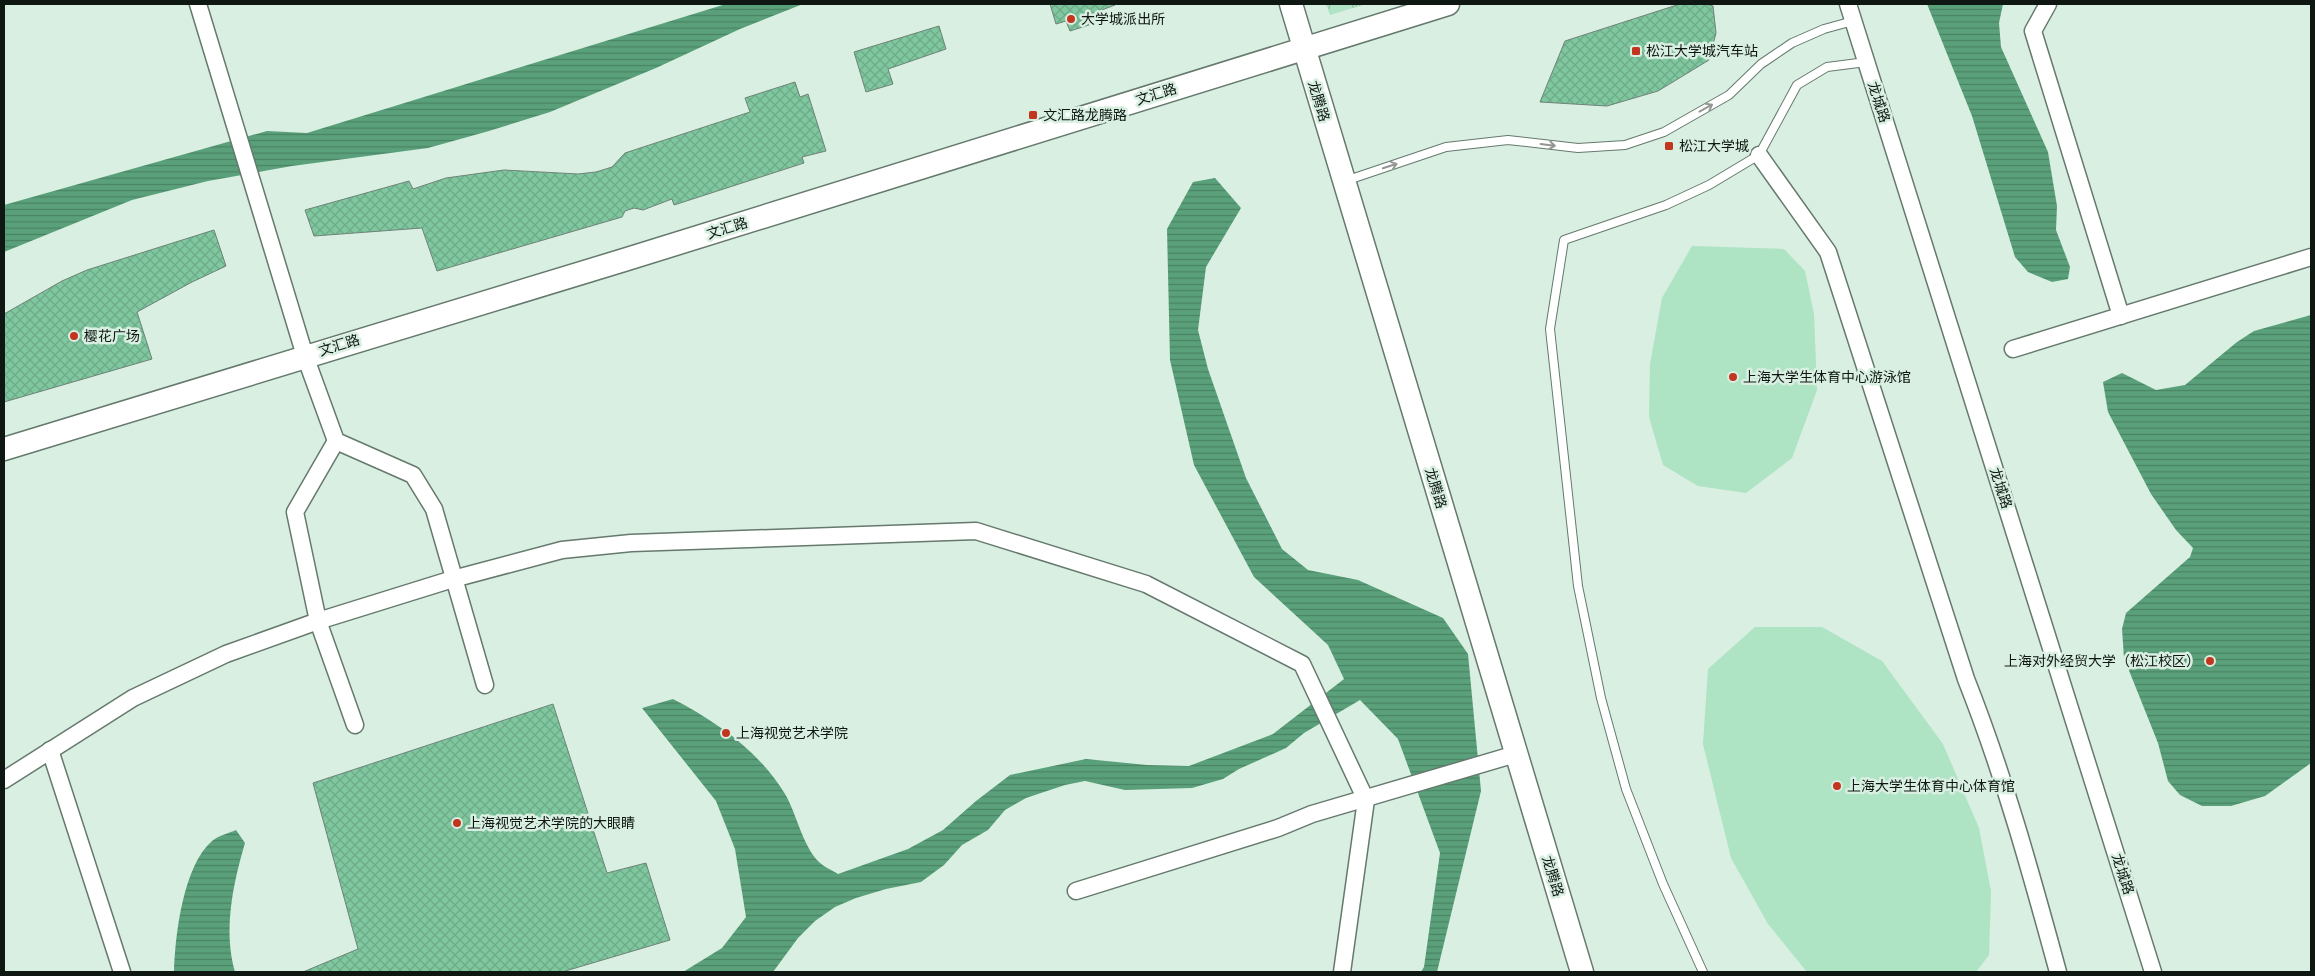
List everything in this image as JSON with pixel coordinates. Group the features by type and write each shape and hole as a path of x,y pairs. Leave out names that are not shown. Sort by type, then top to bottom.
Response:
{"main road":[{"name":"龙腾路","path":"1291,4 1582,972"},
{"name":"文汇路","path":"4,449 624,260 1448,4"}],"street":[{"path":"198,4 305,356 336,442 413,476 434,508 453,580 485,686"},
{"name":"龙城路","path":"1848,4 2154,972"},
{"path":"2048,4 2033,31 2121,316"},
{"path":"1758,155 1828,252 1966,680 1997,761 2058,972"},
{"path":"2012,349 2311,257"},
{"path":"336,442 295,512 318,620 354,725"},
{"path":"4,780 133,698 226,654 318,620 562,550 631,543 976,531 1146,584 1302,664 1366,800 1342,972"},
{"path":"50,750 122,972"},
{"path":"1076,891 1278,828 1312,814 1366,800 1516,754"}],"lane":[{"path":"1343,181 1446,147 1508,140 1578,148 1625,145 1664,132 1730,95 1761,64 1792,43 1824,29 1853,21"},
{"path":"1703,972 1663,884 1626,789 1601,698 1578,586 1550,328 1564,240 1666,205 1709,184 1758,155 1797,85 1826,67 1866,62"}],"green space":[{"path":"1326,4 1366,4 1330,15"},
{"name":"上海大学生体育中心游泳馆","path":"1692,246 1784,249 1805,271 1814,314 1817,390 1792,458 1746,493 1698,486 1663,465 1649,417 1650,364 1662,298"},
{"name":"上海大学生体育中心体育馆","path":"1755,627 1822,627 1882,661 1943,744 1979,828 1991,891 1989,955 1976,972 1807,972 1768,924 1731,858 1703,744 1708,669"}],"shaded area":[{"path":"726,4 803,4 740,29 656,68 550,112 489,131 428,148 292,166 208,181 132,200 4,252 4,205 267,131 307,133"},
{"path":"1927,4 2003,4 1999,23 2001,47 2048,152 2057,206 2056,230 2070,267 2068,279 2052,282 2028,272 2015,257 1972,116"},
{"path":"1215,178 1241,208 1206,267 1198,330 1208,369 1246,478 1282,549 1308,570 1358,580 1443,618 1468,654 1481,791 1437,972 1421,972 1424,967 1440,853 1398,739 1360,700 1304,733 1286,748 1239,769 1223,779 1192,788 1125,790 1085,781 1065,785 1026,798 1005,810 988,830 962,845 944,865 921,882 886,889 835,907 815,921 798,938 773,972 683,972 722,948 746,917 735,849 716,801 642,708 673,699 705,717 735,739 762,764 785,794 813,856 821,864 838,874 908,849 943,830 1010,775 1086,759 1147,765 1189,766 1273,734 1344,679 1328,645 1254,577 1194,465 1170,360 1167,229 1193,182"},
{"path":"2311,315 2311,763 2265,796 2231,806 2202,806 2180,795 2168,781 2158,743 2124,658 2122,629 2126,613 2190,557 2193,548 2176,530 2151,494 2108,412 2103,382 2122,373 2156,390 2185,385 2237,342 2254,331"},
{"path":"236,830 245,843 231,907 230,940 235,972 174,972 176,940 182,902 194,867 202,852 212,841"}],"building":[{"name":"大学城派出所","path":"1050,4 1115,5 1086,16 1089,25 1070,31 1066,21 1056,24"},
{"name":"松江大学城汽车站","path":"1680,4 1706,4 1713,6 1716,33 1709,60 1658,91 1607,106 1540,102 1565,41"},
{"path":"939,26 946,49 888,69 893,84 866,92 854,52"},
{"path":"795,82 800,97 808,94 826,151 802,157 804,163 674,205 672,199 643,210 634,208 625,211 622,217 437,271 422,228 314,236 305,210 409,181 413,189 446,178 504,170 578,174 596,172 612,167 625,153 750,112 745,98"},
{"name":"樱花广场","path":"214,230 226,266 137,312 152,359 4,402 4,314 62,281 87,270"},
{"name":"上海视觉艺术学院的大眼睛","path":"553,704 607,873 646,863 670,940 562,972 303,972 358,949 313,783"}],"place":[{"name":"大学城派出所","path":"1071,19"},
{"name":"松江大学城汽车站","path":"1636,51"},
{"name":"文汇路龙腾路","path":"1033,115"},
{"name":"松江大学城","path":"1669,146"},
{"name":"樱花广场","path":"74,336"},
{"name":"上海大学生体育中心游泳馆","path":"1733,377"},
{"name":"上海对外经贸大学（松江校区）","path":"2210,661"},
{"name":"上海视觉艺术学院","path":"726,733"},
{"name":"上海大学生体育中心体育馆","path":"1837,786"},
{"name":"上海视觉艺术学院的大眼睛","path":"457,823"}]}
